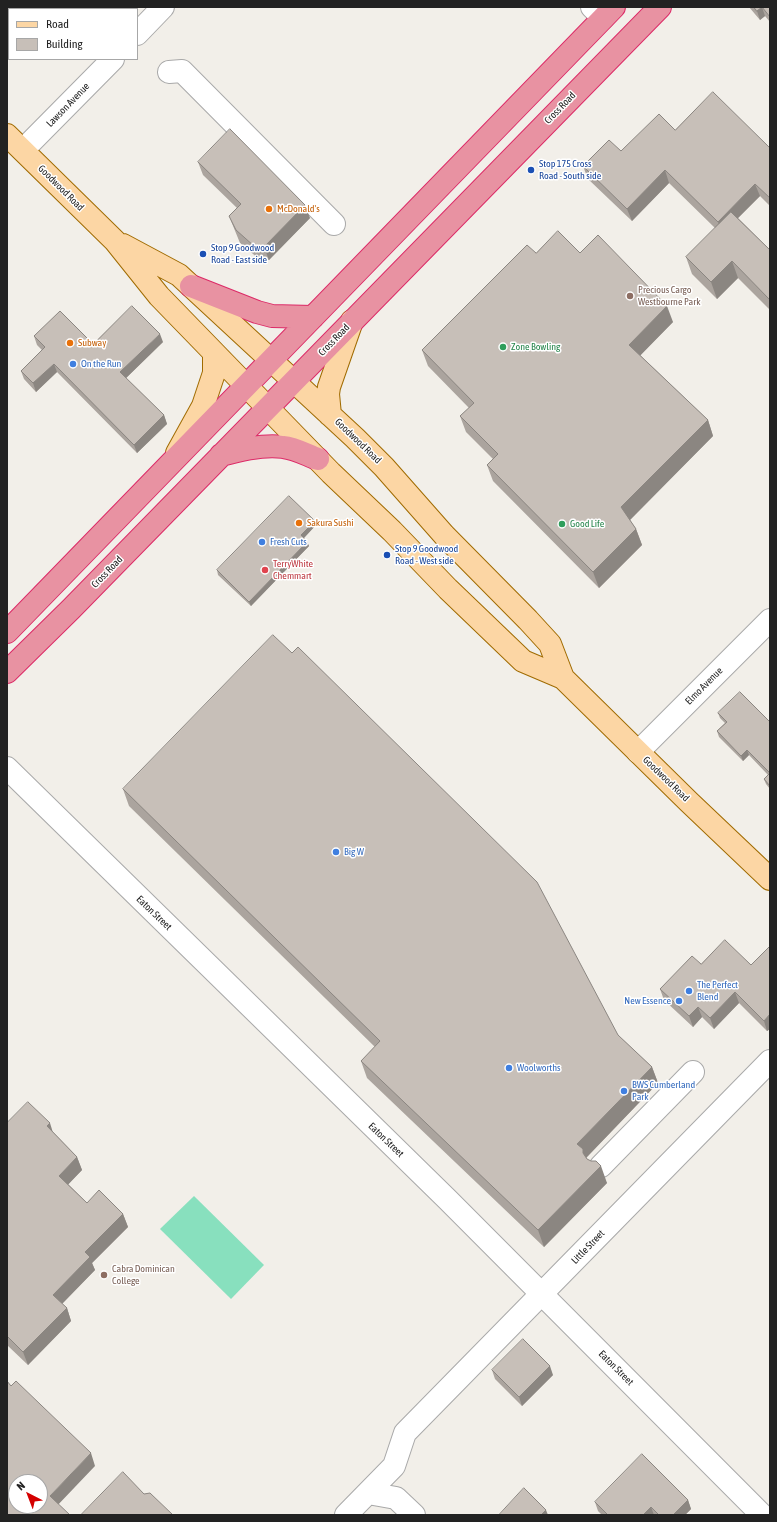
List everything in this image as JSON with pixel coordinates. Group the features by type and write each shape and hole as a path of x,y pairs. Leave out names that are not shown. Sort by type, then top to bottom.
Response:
{"highway":[{"name":"Cross Road","path":"7,672 71,609 660,7"},
{"path":"7,632 313,317 603,11 626,41"},
{"path":"190,286 257,312 272,316 313,317"},
{"path":"221,455 241,449 277,446 288,448 318,459"}],"main road":[{"name":"Goodwood Road","path":"7,135 115,241 159,296 318,459 392,531 448,589 523,660 563,678 770,879"},
{"name":"Goodwood Road","path":"115,241 179,275 384,467 444,535 546,639 550,644 563,678"},
{"path":"330,415 328,394 329,387 352,321"},
{"path":"171,463 203,406 214,373 214,353"}],"street":[{"path":"138,33 164,7"},
{"name":"Lawson Avenue","path":"23,150 112,60"},
{"path":"168,72 182,71 334,224"},
{"name":"Elmo Avenue","path":"638,752 770,620"},
{"name":"Eaton Street","path":"7,768 542,1294 762,1515"},
{"name":"Little Street","path":"368,1493 394,1466 405,1433 770,1061"},
{"path":"601,1166 693,1072"},
{"path":"346,1515 368,1493 396,1498 414,1515"}],"green space":[{"path":"194,1196 264,1265 231,1299 160,1229"}],"building":[{"path":"754,7 762,7 757,11"},
{"path":"762,7 770,7 770,17"},
{"path":"713,92 770,148 770,198 755,184 718,222 665,170 627,209 583,166 609,140 621,151 659,114 675,130"},
{"name":"McDonald's","path":"230,129 305,205 264,247 254,246 236,230 229,216 241,204 198,162"},
{"path":"731,212 770,250 770,300 732,261 711,282 686,257"},
{"path":"558,231 580,253 598,235 667,306 629,345 708,420 621,507 636,529 593,572 487,465 498,454 460,416 474,403 422,350 527,245 536,253"},
{"path":"132,306 160,334 120,372 164,415 134,445 54,364 33,383 21,371 45,347 34,336 60,311 93,344"},
{"path":"289,496 315,521 301,535 307,542 249,602 217,570"},
{"name":"Big W","path":"273,635 292,653 298,647 537,882 618,1035 652,1067 577,1144 583,1149 583,1153 587,1159 596,1161 601,1166 538,1230 361,1061 380,1041 123,789"},
{"path":"740,692 770,722 770,773 747,750 741,756 717,731 727,722 718,713"},
{"path":"770,773 770,786 764,779"},
{"path":"725,940 751,965 770,946 770,1014 764,1021 735,992 710,1018 698,1007 689,1016 660,989 692,956 701,964"},
{"path":"28,1102 50,1123 47,1126 77,1157 59,1176 87,1203 99,1190 123,1214 85,1252 90,1257 53,1295 67,1308 23,1352 7,1336 7,1123"},
{"path":"523,1339 550,1366 519,1397 492,1370"},
{"path":"7,1381 11,1386 16,1381 91,1453 50,1496 70,1515 7,1515"},
{"path":"642,1454 688,1500 673,1515 659,1515 651,1507 643,1515 608,1515 595,1502"},
{"path":"123,1472 144,1494 150,1493 173,1515 81,1515"},
{"path":"524,1488 546,1510 541,1515 499,1515"}],"place":[{"name":"Stop 175 Cross Road - South side","path":"531,170"},
{"name":"McDonald's","path":"269,209"},
{"name":"Stop 9 Goodwood Road - East side","path":"203,254"},
{"name":"Precious Cargo Westbourne Park","path":"630,296"},
{"name":"Subway","path":"70,343"},
{"name":"Zone Bowling","path":"503,347"},
{"name":"On the Run","path":"73,364"},
{"name":"Sakura Sushi","path":"299,523"},
{"name":"Good Life","path":"562,524"},
{"name":"Fresh Cuts","path":"262,542"},
{"name":"Stop 9 Goodwood Road - West side","path":"387,555"},
{"name":"TerryWhite Chemmart","path":"265,570"},
{"name":"Big W","path":"336,852"},
{"name":"The Perfect Blend","path":"689,991"},
{"name":"New Essence","path":"679,1001"},
{"name":"Woolworths","path":"509,1068"},
{"name":"BWS Cumberland Park","path":"624,1091"},
{"name":"Cabra Dominican College","path":"104,1275"}]}
